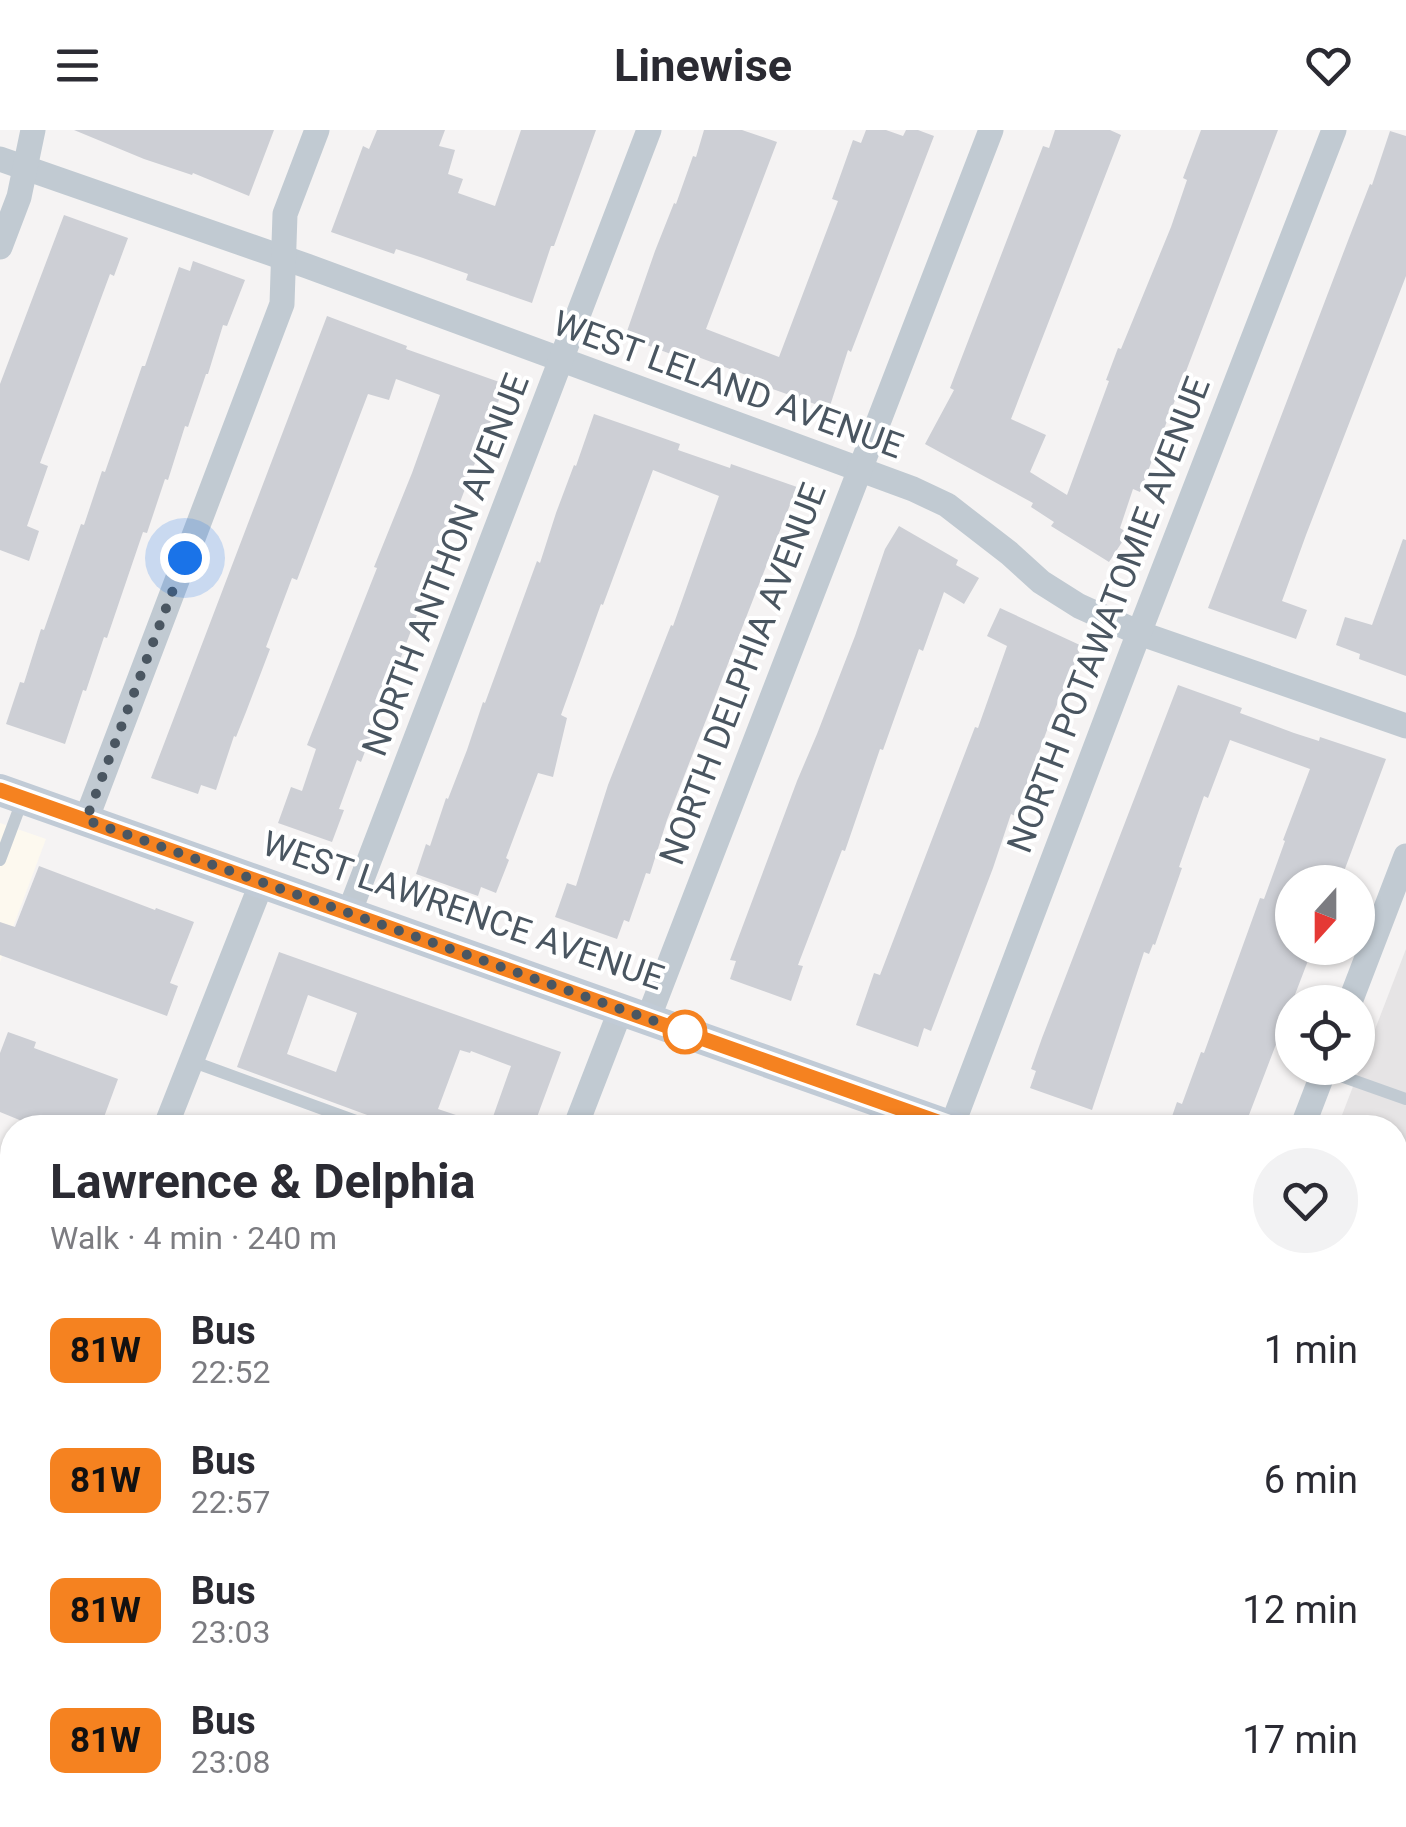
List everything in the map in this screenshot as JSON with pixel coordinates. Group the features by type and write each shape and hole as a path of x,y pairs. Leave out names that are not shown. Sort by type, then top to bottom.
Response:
{"main road":[{"name":"WEST LAWRENCE AVENUE","path":"12,794 920,1115"}],"street":[{"path":"0,248 19,198 12,163 33,130"},
{"path":"86,820 282,304 285,214 317,130"},
{"name":"NORTH ANTHON AVENUE","path":"349,913 649,130"},
{"name":"NORTH DELPHIA AVENUE","path":"582,1115 635,1014 859,470 990,130"},
{"name":"NORTH POTAWATOMIE AVENUE","path":"958,1115 1139,633 1334,130"},
{"name":"WEST LELAND AVENUE","path":"12,163 913,490 947,505 1042,582 1079,606 1139,633 1406,726"},
{"path":"1357,985 1403,871"},
{"path":"170,1115 262,882"},
{"path":"1307,1115 1319,1085"}],"lane":[{"path":"0,860 12,794"},
{"path":"192,1062 338,1115"},
{"path":"1368,1085 1406,1099"}],"shaded area":[{"path":"0,823 46,839 0,962"},
{"path":"1406,949 1406,1115 1342,1115 1354,1085 1375,1085 1375,1029"}],"building":[{"path":"74,130 274,130 249,196"},
{"path":"377,130 445,130 439,146 455,150 448,174 463,179 458,193 495,206 521,130 596,130 532,303 466,280 468,274 423,258 396,249 394,254 331,232 363,146 369,149"},
{"path":"704,130 742,130 777,142 706,329 779,357 838,201 832,199 853,140 861,143 866,130 886,130 903,136 906,130 918,130 934,136 851,352 848,350 829,409 744,379 746,375 690,354 687,360 625,337"},
{"path":"1055,130 1110,130 1121,135 1011,419 1046,435 1030,472 1067,495 1118,348 1121,349 1171,227 1187,180 1183,178 1201,130 1278,130 1140,492 1133,489 1120,528 1128,533 1109,562 1051,526 1054,522 1031,507 1033,503 925,444 954,390 950,388 1043,146 1049,148"},
{"path":"1390,131 1406,136 1406,276 1282,601 1307,610 1296,639 1208,608"},
{"path":"64,215 128,238 114,276 110,274 40,463 48,466 27,526 39,531 29,561 0,550 0,384"},
{"path":"193,261 245,280 227,326 223,325 208,374 147,533 143,532 65,744 6,724 81,524 84,525 102,471 105,472 179,267 190,271"},
{"path":"327,316 505,384 361,762 357,760 332,842 278,823 291,787 302,791 316,749 307,745 440,395 396,379 389,400 368,394 297,580 292,578 266,647 270,649 216,790 201,785 198,794 151,778"},
{"path":"594,414 680,444 678,450 797,487 667,820 650,874 646,873 629,922 624,920 617,939 555,917 567,883 576,886 608,785 673,626 719,496 653,470 561,715 567,718 553,777 538,773 496,893 481,887 478,896 416,874 537,561 540,563"},
{"path":"899,526 958,560 956,565 979,578 964,604 944,592 798,965 803,966 791,1001 730,979 736,961 730,960 885,549"},
{"path":"1403,539 1406,676 1359,659 1360,654 1336,645 1345,617 1372,625"},
{"path":"1000,608 1082,646 1015,816 1011,814 931,1031 924,1028 918,1047 856,1025 874,973 880,975 1007,646 987,636"},
{"path":"1178,685 1242,708 1240,713 1294,733 1319,741 1320,737 1386,759 1346,865 1276,865 1310,769 1230,740 1208,798 1204,796 1155,945 1149,954 1144,952 1092,1110 1030,1088 1036,1071 1031,1069"},
{"path":"39,866 194,922 170,983 178,986 167,1016 0,955 0,922 15,927"},
{"path":"1275,869 1275,965 1306,965 1299,985 1275,985 1275,1047 1249,1115 1172,1115 1177,1102 1182,1104 1201,1052 1204,1053 1260,898 1264,899"},
{"path":"279,952 561,1052 538,1115 494,1115 511,1066 460,1050 438,1109 456,1115 367,1115 237,1067","holes":["308,995 357,1013 336,1072 287,1054"]},
{"path":"8,1032 36,1042 34,1048 118,1079 105,1115 0,1112 0,1053"}],"bus line":[{"name":"81W","path":"0,790 918,1115"}],"route":[{"path":"185,558 86,820 685,1032"}]}
